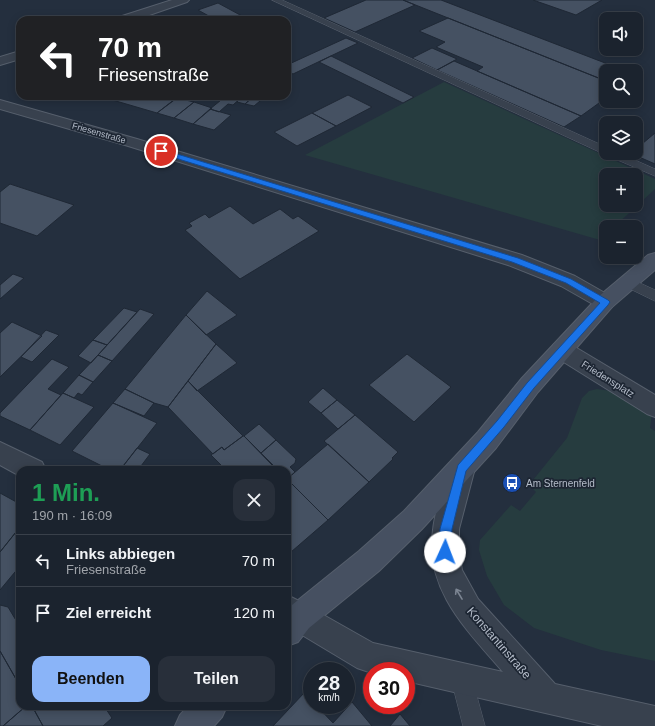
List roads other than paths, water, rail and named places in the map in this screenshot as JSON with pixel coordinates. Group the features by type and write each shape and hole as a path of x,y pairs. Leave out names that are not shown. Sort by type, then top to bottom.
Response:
{"street":[{"path":"135,16 183,0"},
{"path":"0,61 16,55"},
{"name":"Friesenstraße","path":"0,104 131,142 515,260 568,281 605,302"},
{"name":"Konstantinstraße","path":"291,620 369,561 399,533 462,468 501,424 530,385 605,302 655,260"},
{"name":"Friedensplatz","path":"562,350 655,407"},
{"path":"0,453 25,466"},
{"name":"Konstantinstraße","path":"462,468 446,529 445,552 449,574 468,609 547,698"},
{"path":"291,620 368,657 655,722"},
{"path":"191,726 207,710"}],"lane":[{"path":"276,0 599,148"},
{"path":"625,160 655,174"},
{"path":"629,283 655,296"},
{"path":"462,679 474,726"}],"place":[{"name":"Am Sternenfeld","path":"512,483"}]}
